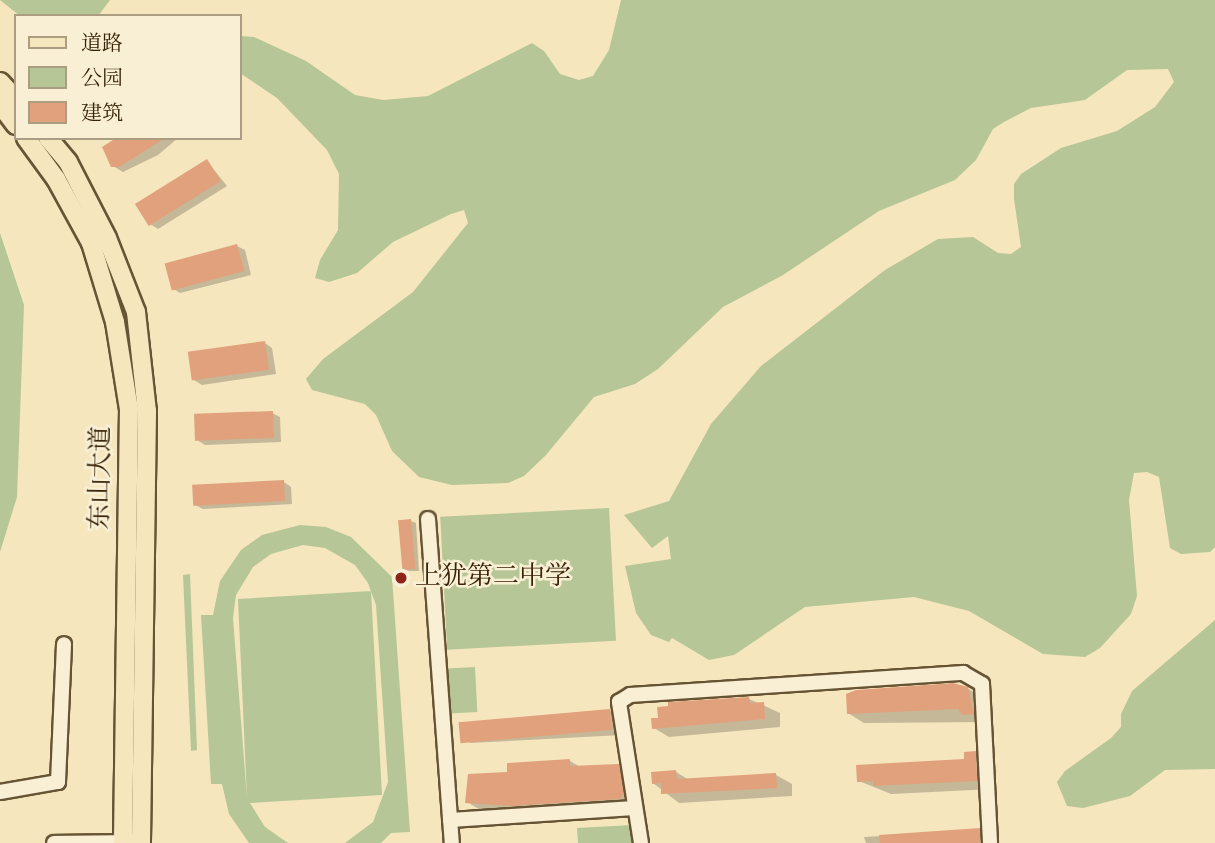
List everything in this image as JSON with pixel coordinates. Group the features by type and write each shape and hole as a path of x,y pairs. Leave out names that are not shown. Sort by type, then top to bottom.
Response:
{"main road":[{"path":"0,82 14,97"},
{"path":"0,104 14,122"},
{"name":"东山大道","path":"27,140 56,179 91,243 115,322 129,409 132,843"},
{"name":"东山大道","path":"50,140 68,162 107,238 136,312 148,411 132,843"}],"street":[{"path":"428,519 452,843"},
{"path":"0,792 58,782 64,644"},
{"path":"640,843 619,702 630,695 963,673 982,684 990,843"},
{"path":"450,820 635,808"},
{"path":"54,843 132,843"}],"green space":[{"path":"0,0 110,0 100,14 18,14"},
{"path":"621,0 1215,0 1215,547 1210,552 1181,554 1170,548 1159,477 1147,472 1134,473 1129,500 1137,596 1131,614 1100,648 1085,657 1043,654 969,611 914,597 805,607 734,655 709,660 672,638 669,642 651,635 636,613 625,566 671,559 668,536 652,548 624,515 669,501 711,424 761,366 885,270 938,239 973,237 998,253 1011,254 1021,247 1014,184 1021,174 1061,148 1117,131 1155,107 1174,82 1168,69 1127,70 1085,100 1031,108 1004,122 993,129 976,160 955,180 879,211 783,275 723,307 658,369 635,384 594,397 546,455 524,476 508,483 452,485 419,477 392,451 376,415 365,404 312,390 306,379 323,359 413,292 468,223 464,210 451,214 393,242 357,273 329,282 315,278 320,260 338,230 339,174 327,150 277,98 242,74 242,36 254,37 306,61 355,95 383,100 428,96 532,43 544,51 560,74 579,80 593,76 609,50"},
{"path":"0,233 24,305 17,497 0,552"},
{"path":"609,508 616,641 447,650 440,517"},
{"path":"300,525 326,527 351,537 392,577 410,832 391,833 381,843 345,843 373,822 388,782 376,605 371,591 382,795 250,803 265,827 288,843 249,843 229,814 222,784 211,784 201,615 213,615 220,581 241,550 262,535","holes":["303,545 325,548 355,565 371,591 238,599 247,798 233,618 236,595 253,567 271,554"]},
{"path":"190,574 197,750 191,751 183,575"},
{"path":"1215,620 1215,769 1165,770 1130,796 1083,808 1067,806 1057,782 1065,771 1111,738 1121,727 1121,714 1132,691"},
{"path":"475,667 477,712 449,713 447,668"},
{"path":"632,825 633,843 578,843 577,828"}],"building":[{"path":"113,140 162,140 119,167 111,167 102,147"},
{"path":"207,159 221,181 149,226 135,204"},
{"path":"237,244 244,271 172,290 165,263"},
{"path":"265,341 269,370 192,381 188,352"},
{"path":"273,411 274,438 195,441 194,414"},
{"path":"284,480 285,501 193,506 192,485"},
{"path":"411,519 415,569 402,570 398,520"},
{"path":"953,683 968,687 974,714 962,715 958,709 847,714 846,694 856,690"},
{"path":"749,697 750,703 764,702 765,719 652,729 651,718 658,718 657,707 668,706 668,702"},
{"path":"610,709 612,730 460,743 459,722"},
{"path":"976,751 977,781 873,786 873,781 857,782 856,765 964,759 964,752"},
{"path":"570,759 570,766 619,764 624,793 620,799 512,806 465,803 468,774 507,772 507,763"},
{"path":"676,770 677,779 776,773 777,788 661,794 661,783 652,784 651,772"},
{"path":"980,828 980,843 880,843 879,835"}],"place":[{"name":"上犹第二中学","path":"401,578"}]}
